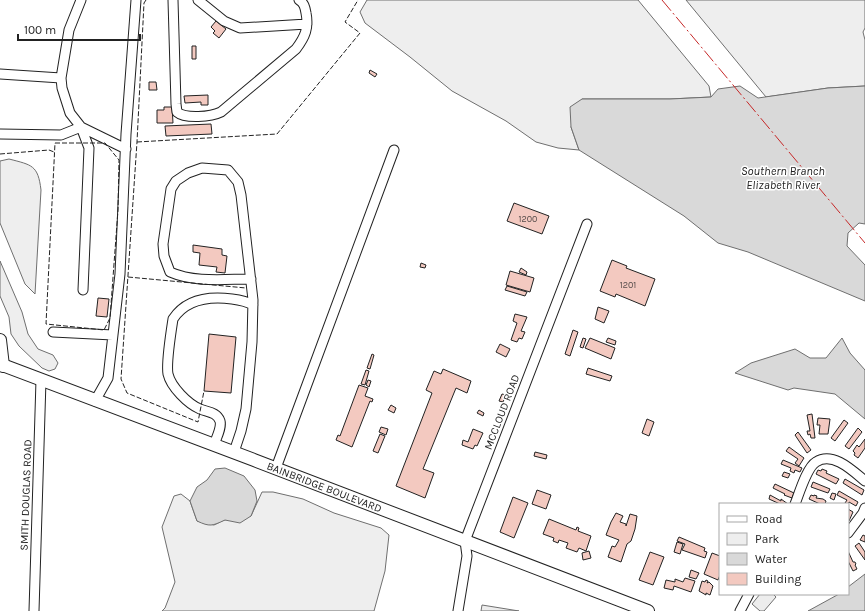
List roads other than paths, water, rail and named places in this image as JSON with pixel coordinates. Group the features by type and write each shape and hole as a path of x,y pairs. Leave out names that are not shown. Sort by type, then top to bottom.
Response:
{"main road":[{"path":"0,340 2,365"},
{"name":"BAINBRIDGE BOULEVARD","path":"2,365 234,452 648,611"}],"street":[{"path":"81,0 69,30 61,78 62,88 70,113 81,127 89,148 83,290"},
{"path":"96,401 108,378 120,274 126,148 136,0"},
{"path":"173,0 177,112 181,115 188,116 216,114 220,112 296,48 304,37 307,24 306,9 303,3 299,0"},
{"path":"198,0 224,21 240,28 307,24"},
{"path":"0,74 61,78"},
{"path":"0,134 61,135 81,127 126,148"},
{"path":"276,468 394,150"},
{"path":"234,452 246,410 252,342 253,305 251,279 241,195 238,182 228,170 202,168 188,173 176,181 171,189 163,244 164,256 170,272 178,276 202,280 251,279"},
{"name":"MCCLOUD ROAD","path":"458,611 467,556 465,541 587,224"},
{"path":"214,445 220,426 220,421 217,416 201,410 189,403 176,390 168,374 173,319 178,312 188,304 205,298 246,301 253,305"},
{"path":"54,332 113,336"},
{"name":"SMITH DOUGLAS ROAD","path":"34,611 41,380"},
{"path":"795,503 814,462 822,459 836,460 849,467 865,481"},
{"path":"849,533 865,508"},
{"path":"740,611 748,595"}],"water":[{"name":"Southern Branch Elizabeth River","path":"740,86 758,98 828,88 865,86 865,224 859,223 848,233 847,246 865,265 865,301 748,252 718,243 684,216 579,150 571,127 570,107 582,99 670,99 711,97 718,89"},
{"path":"842,338 850,353 865,370 865,419 835,394 794,388 788,390 735,373 751,363 795,349 810,358 826,358"},
{"path":"225,468 244,476 255,490 257,501 251,516 240,523 225,520 214,525 208,525 197,521 190,501 197,487 207,480 215,469"},
{"path":"865,574 865,611 808,611 837,595 849,595 849,586"}]}
